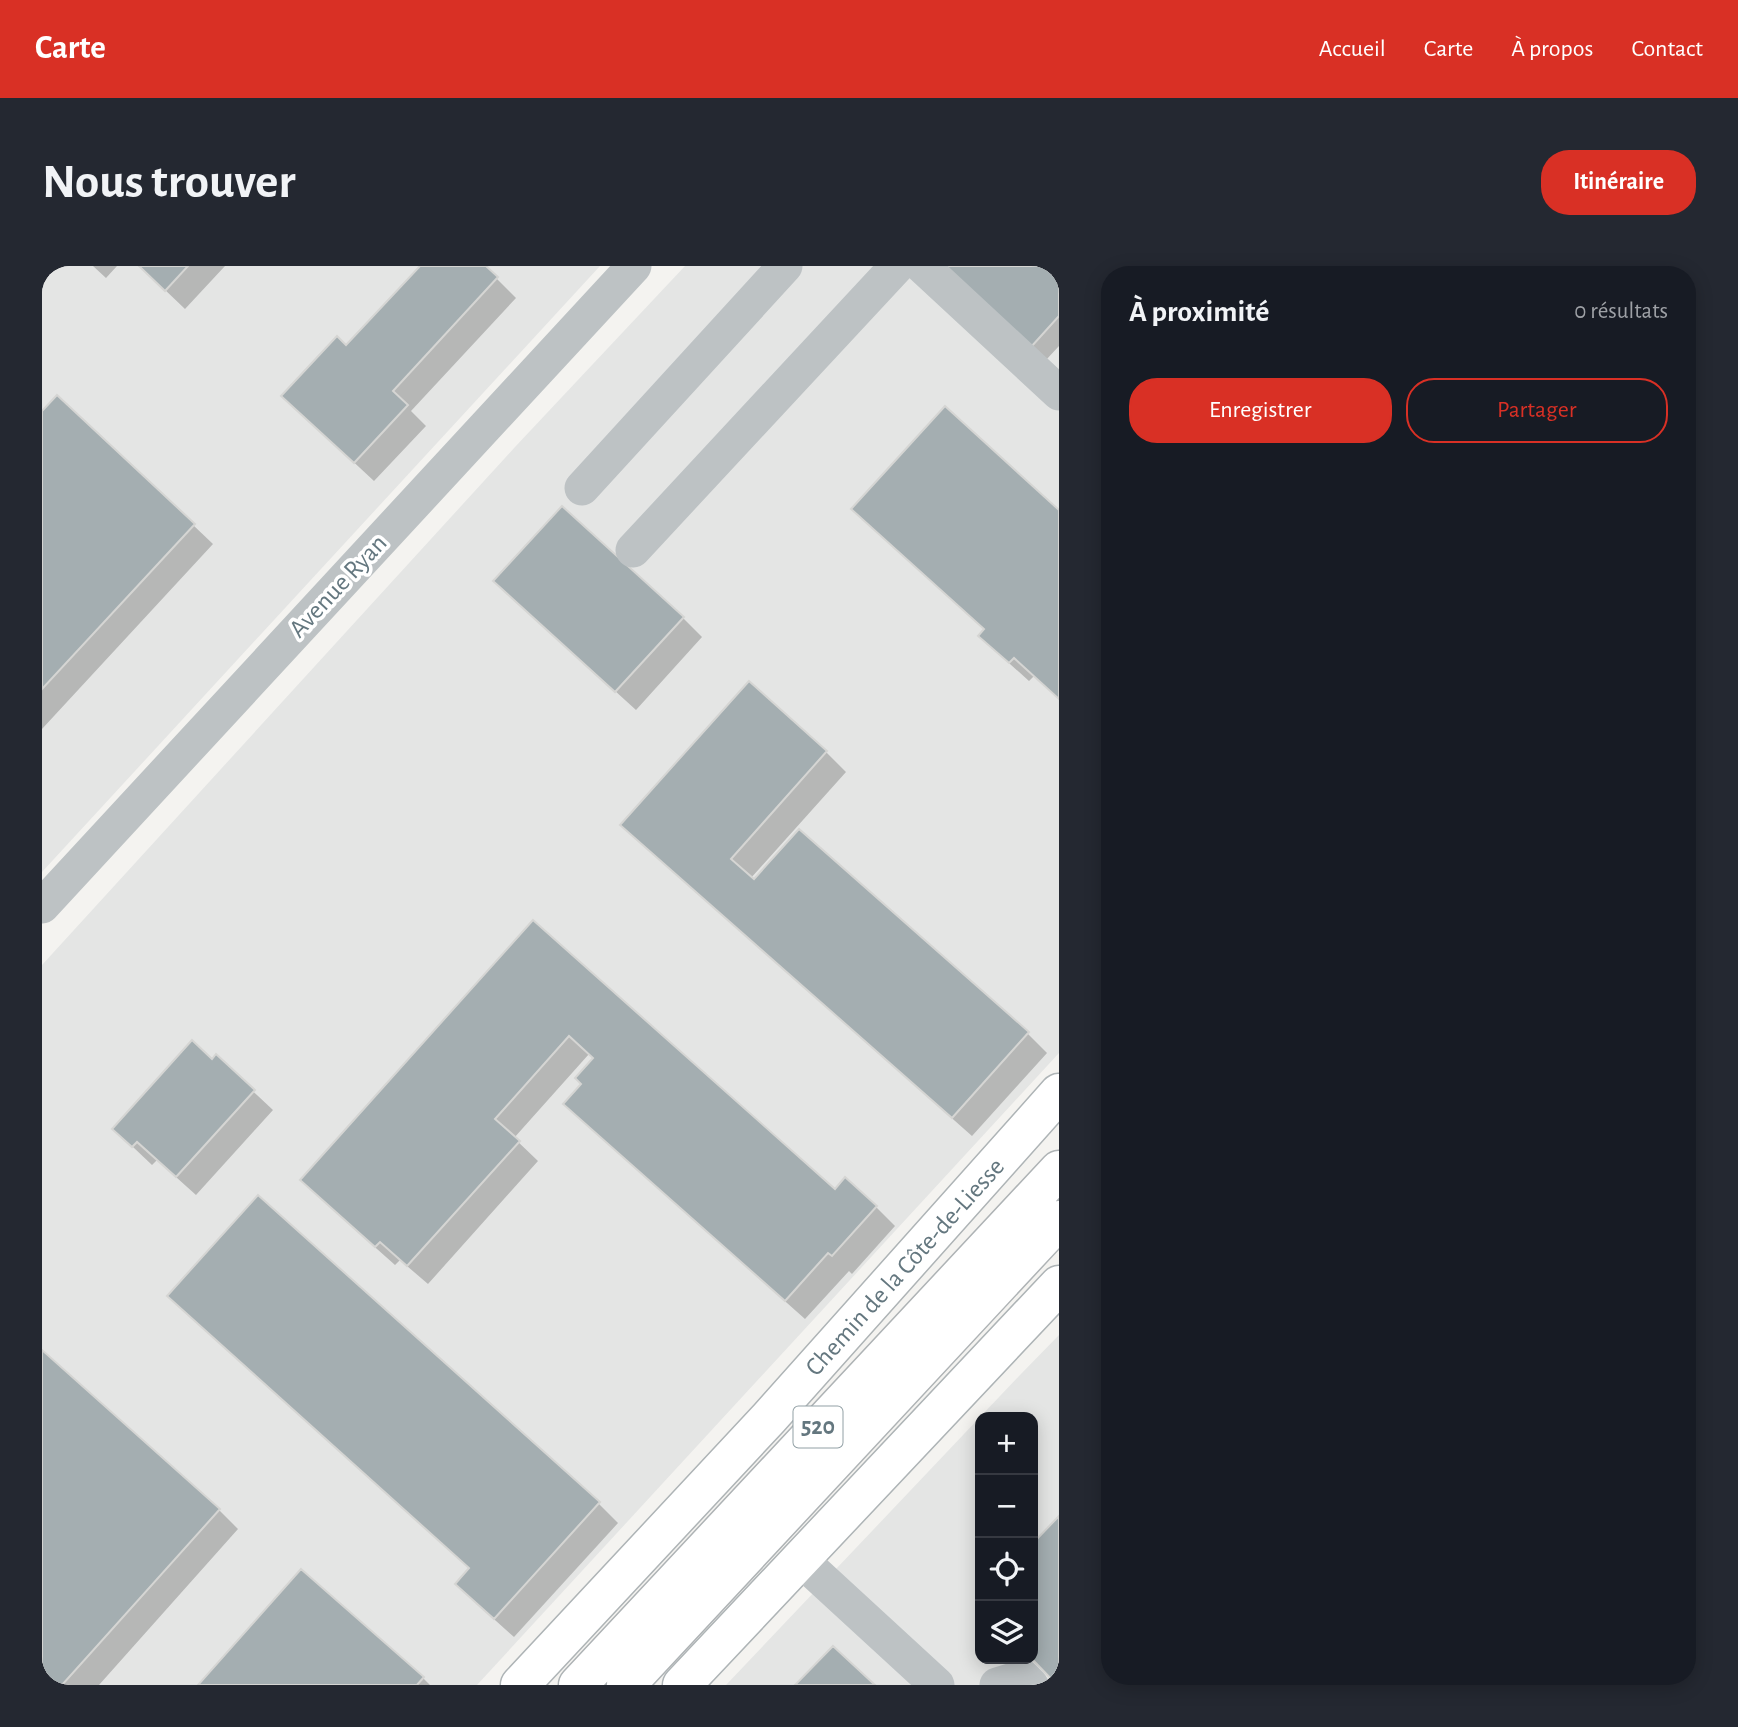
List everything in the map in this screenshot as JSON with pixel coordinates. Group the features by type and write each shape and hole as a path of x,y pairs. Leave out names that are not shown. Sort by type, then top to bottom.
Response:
{"main road":[{"name":"Chemin de la Côte-de-Liesse","path":"520,1685 769,1418 1059,1093"},
{"name":"520","path":"578,1685 1059,1170"},
{"name":"520","path":"626,1685 1059,1220"},
{"path":"682,1685 1059,1285"}],"street":[{"name":"Avenue Ryan","path":"42,906 634,266"},
{"path":"582,488 785,266"},
{"path":"633,550 897,266"},
{"path":"922,266 1059,393"},
{"path":"800,1559 937,1685"},
{"path":"997,1685 1023,1677 1031,1685"}],"shaded area":[{"path":"42,266 600,266 42,872"},
{"path":"685,266 1059,266 1059,1053 477,1685 42,1685 42,965 515,447"},
{"path":"1059,1335 1059,1685 726,1685 975,1422 975,1664 1038,1664 1038,1412 985,1412"}],"building":[{"path":"139,266 188,266 165,291"},
{"path":"420,266 486,266 498,277 393,391 408,405 354,463 281,396 337,336 346,345"},
{"path":"942,266 1059,266 1059,316 1031,347"},
{"path":"57,395 195,524 42,689 42,411"},
{"path":"945,406 1059,510 1059,699 1014,658 1009,663 978,636 984,629 851,509"},
{"path":"562,506 684,617 615,692 493,581"},
{"path":"749,681 827,751 731,859 754,879 799,829 1029,1032 952,1118 620,825"},
{"path":"533,920 835,1189 845,1177 877,1206 832,1256 828,1253 785,1301 563,1104 581,1084 575,1078 593,1058 569,1036 495,1119 520,1141 407,1266 380,1242 375,1247 300,1180"},
{"path":"192,1040 212,1059 216,1054 255,1090 176,1177 137,1142 132,1147 112,1129"},
{"path":"258,1195 600,1502 494,1619 455,1584 469,1568 167,1296"},
{"path":"42,1350 220,1509 62,1685 42,1685"},
{"path":"1059,1516 1059,1685 1037,1664 1038,1538"},
{"path":"301,1569 424,1677 417,1685 198,1685"},
{"path":"833,1646 875,1685 795,1685"}]}
